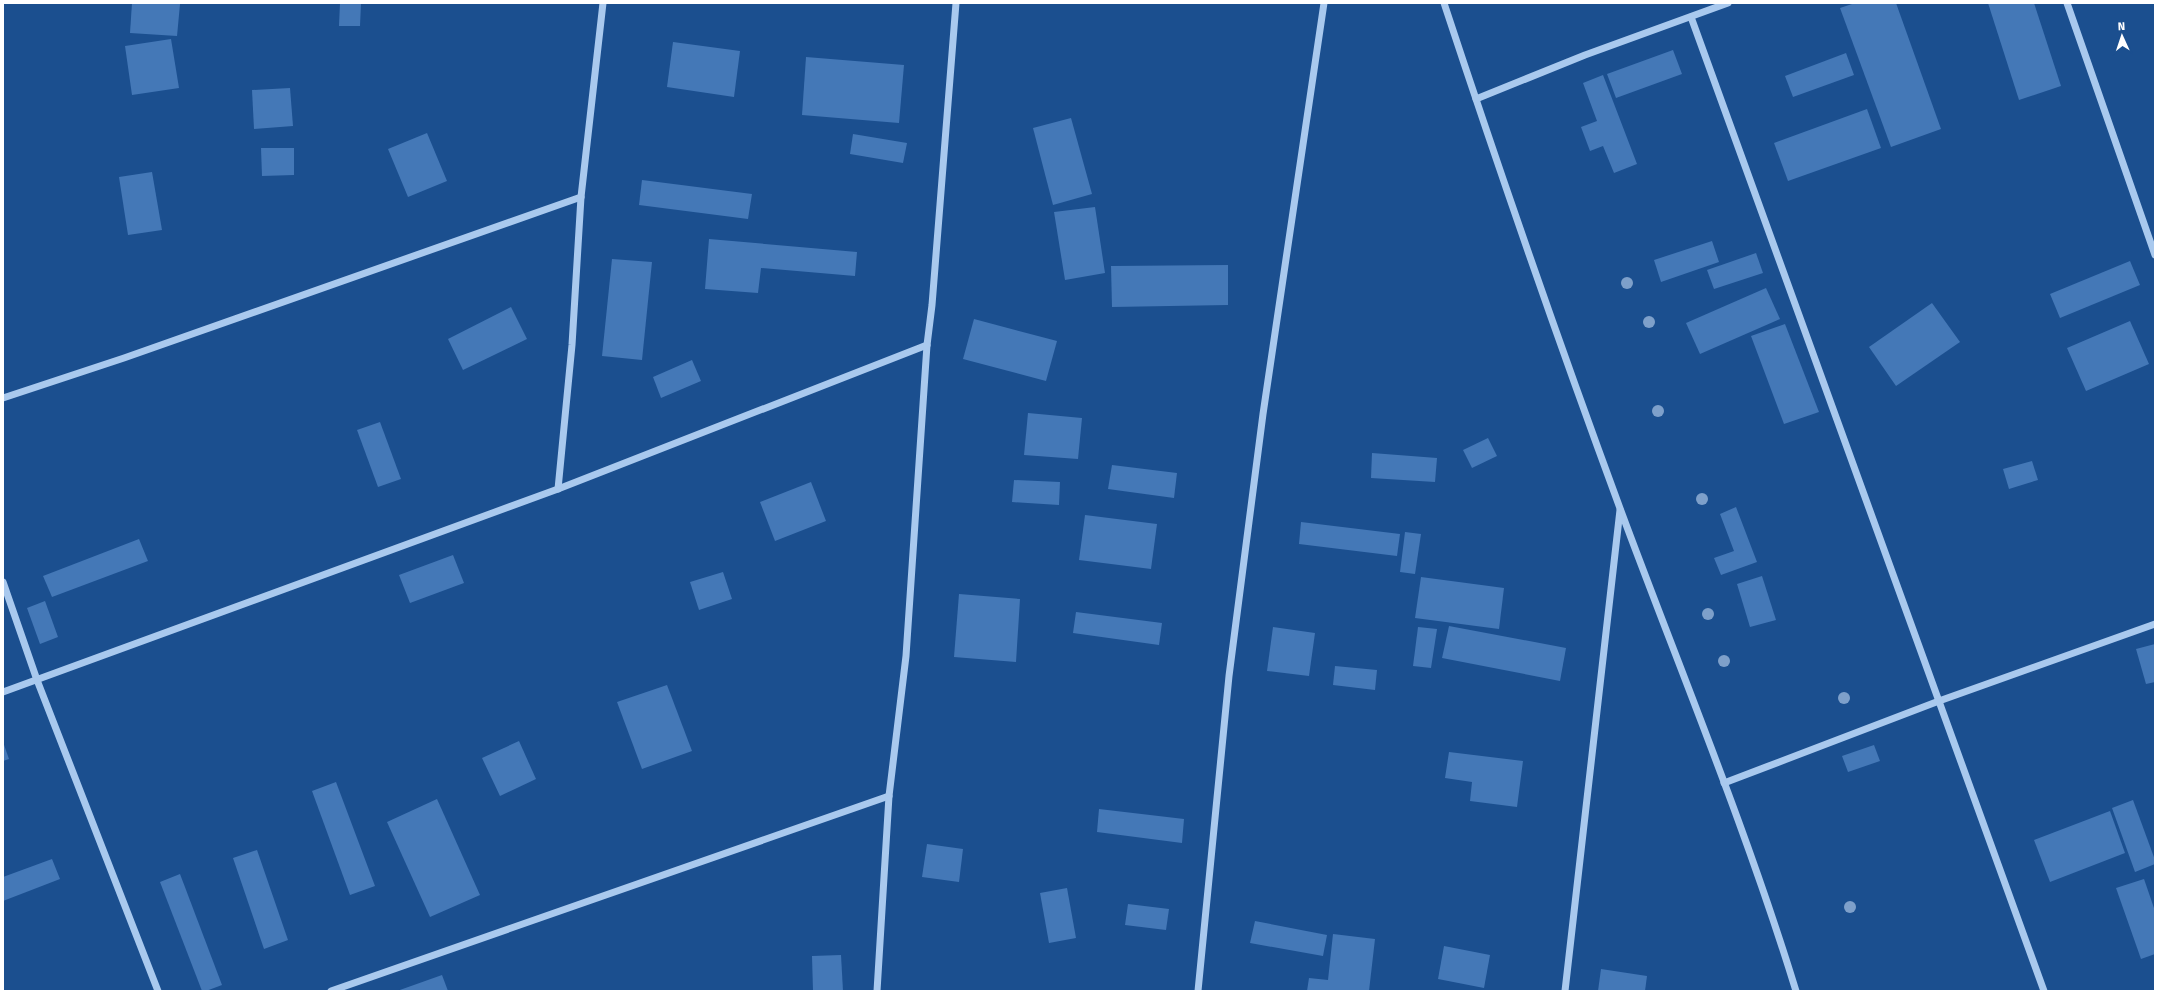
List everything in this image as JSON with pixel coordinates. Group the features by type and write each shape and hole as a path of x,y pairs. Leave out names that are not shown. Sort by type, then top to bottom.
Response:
{"street":[{"path":"558,489 572,344 581,197 603,3"},
{"path":"877,991 888,796 906,656 927,345 932,305 956,3"},
{"path":"1198,991 1231,660 1264,406 1324,3"},
{"path":"1444,3 1476,99 1620,509 1724,783 1796,991"},
{"path":"1476,99 1585,55 1728,3"},
{"path":"2067,3 2155,255"},
{"path":"1691,17 2044,991"},
{"path":"3,398 132,356 581,197"},
{"path":"3,692 558,489 927,345"},
{"path":"1565,991 1620,509"},
{"path":"3,582 37,680 158,991"},
{"path":"1724,783 1939,701 2155,624"},
{"path":"330,991 888,796"}],"building":[{"path":"132,3 180,4 177,36 130,33"},
{"path":"340,3 361,3 360,26 339,26"},
{"path":"1855,3 1896,3 1941,129 1891,147 1840,8"},
{"path":"1988,3 2034,3 2061,86 2019,100"},
{"path":"171,39 179,88 132,95 125,46"},
{"path":"673,42 740,51 734,97 667,87"},
{"path":"1673,50 1682,74 1616,98 1607,74"},
{"path":"1846,53 1854,75 1793,97 1785,76"},
{"path":"806,57 904,65 899,123 802,115"},
{"path":"1603,75 1637,164 1614,173 1603,146 1590,151 1581,127 1597,121 1583,83"},
{"path":"290,88 293,126 254,129 252,90"},
{"path":"1867,109 1881,148 1788,181 1774,143"},
{"path":"1071,118 1092,194 1053,205 1033,128"},
{"path":"427,133 447,181 408,197 388,149"},
{"path":"853,134 907,143 903,163 850,154"},
{"path":"261,148 294,148 294,175 262,176"},
{"path":"152,172 162,230 128,235 119,177"},
{"path":"642,180 752,194 748,219 639,205"},
{"path":"1095,207 1105,273 1065,280 1054,212"},
{"path":"709,239 857,252 855,276 761,268 758,293 705,289"},
{"path":"1712,241 1719,262 1661,282 1654,260"},
{"path":"1756,253 1763,273 1714,289 1707,270"},
{"path":"612,259 652,262 642,360 602,356"},
{"path":"2130,261 2140,285 2060,318 2050,294"},
{"path":"1228,265 1228,305 1112,307 1111,266"},
{"path":"1766,288 1780,319 1700,354 1686,323"},
{"path":"1932,303 1960,342 1896,386 1869,347"},
{"path":"511,307 527,339 463,370 448,339"},
{"path":"974,319 1057,341 1046,381 963,359"},
{"path":"2130,321 2149,364 2086,391 2067,348"},
{"path":"1785,324 1819,412 1784,424 1751,336"},
{"path":"692,360 701,381 661,398 653,377"},
{"path":"1028,413 1082,418 1078,459 1024,455"},
{"path":"380,422 401,479 378,487 357,430"},
{"path":"1488,438 1497,456 1472,468 1463,450"},
{"path":"1372,453 1437,458 1435,482 1371,478"},
{"path":"2032,461 2038,480 2009,489 2003,469"},
{"path":"1112,465 1177,473 1174,498 1108,489"},
{"path":"1014,480 1060,482 1059,505 1012,502"},
{"path":"811,482 826,521 775,541 760,502"},
{"path":"1736,507 1757,562 1721,575 1714,558 1734,551 1720,514"},
{"path":"1085,515 1157,524 1151,569 1079,560"},
{"path":"1301,522 1400,534 1397,556 1299,544"},
{"path":"1405,532 1421,534 1415,574 1400,572"},
{"path":"139,539 148,561 52,597 43,576"},
{"path":"453,555 464,583 410,603 399,575"},
{"path":"723,572 732,599 699,610 690,582"},
{"path":"1762,576 1776,620 1750,627 1737,584"},
{"path":"1421,577 1504,588 1499,629 1415,618"},
{"path":"959,594 1020,599 1016,662 954,657"},
{"path":"45,601 58,637 40,644 27,608"},
{"path":"1076,612 1162,623 1159,645 1073,633"},
{"path":"1449,626 1566,648 1560,681 1442,658"},
{"path":"1273,627 1315,633 1309,676 1267,671"},
{"path":"1418,627 1437,629 1431,668 1413,666"},
{"path":"2155,644 2155,682 2146,684 2136,649"},
{"path":"1335,666 1377,670 1375,690 1333,685"},
{"path":"667,685 692,751 642,769 617,702"},
{"path":"519,741 536,779 500,796 482,758"},
{"path":"3,742 9,759 3,761"},
{"path":"1874,745 1880,761 1848,772 1842,756"},
{"path":"1449,752 1523,761 1517,807 1470,801 1472,782 1445,778"},
{"path":"336,782 375,886 350,895 312,791"},
{"path":"437,799 480,895 430,917 387,822"},
{"path":"2133,800 2155,860 2155,864 2135,872 2112,808"},
{"path":"1099,809 1184,819 1182,843 1097,832"},
{"path":"2110,811 2125,853 2050,882 2034,840"},
{"path":"927,844 963,849 959,882 922,877"},
{"path":"257,850 288,940 264,949 233,858"},
{"path":"52,859 60,879 3,901 3,877"},
{"path":"180,874 222,985 206,991 202,991 160,882"},
{"path":"2144,879 2155,911 2155,954 2141,959 2116,888"},
{"path":"1067,888 1076,938 1049,943 1040,893"},
{"path":"1128,904 1169,909 1166,930 1125,925"},
{"path":"1255,921 1327,935 1323,956 1250,943"},
{"path":"1333,934 1375,939 1369,991 1307,991 1309,978 1328,980"},
{"path":"1444,946 1490,955 1484,988 1438,979"},
{"path":"841,955 843,991 813,991 812,956"},
{"path":"1601,969 1647,976 1645,991 1598,991"},
{"path":"442,975 448,991 397,991"}]}
